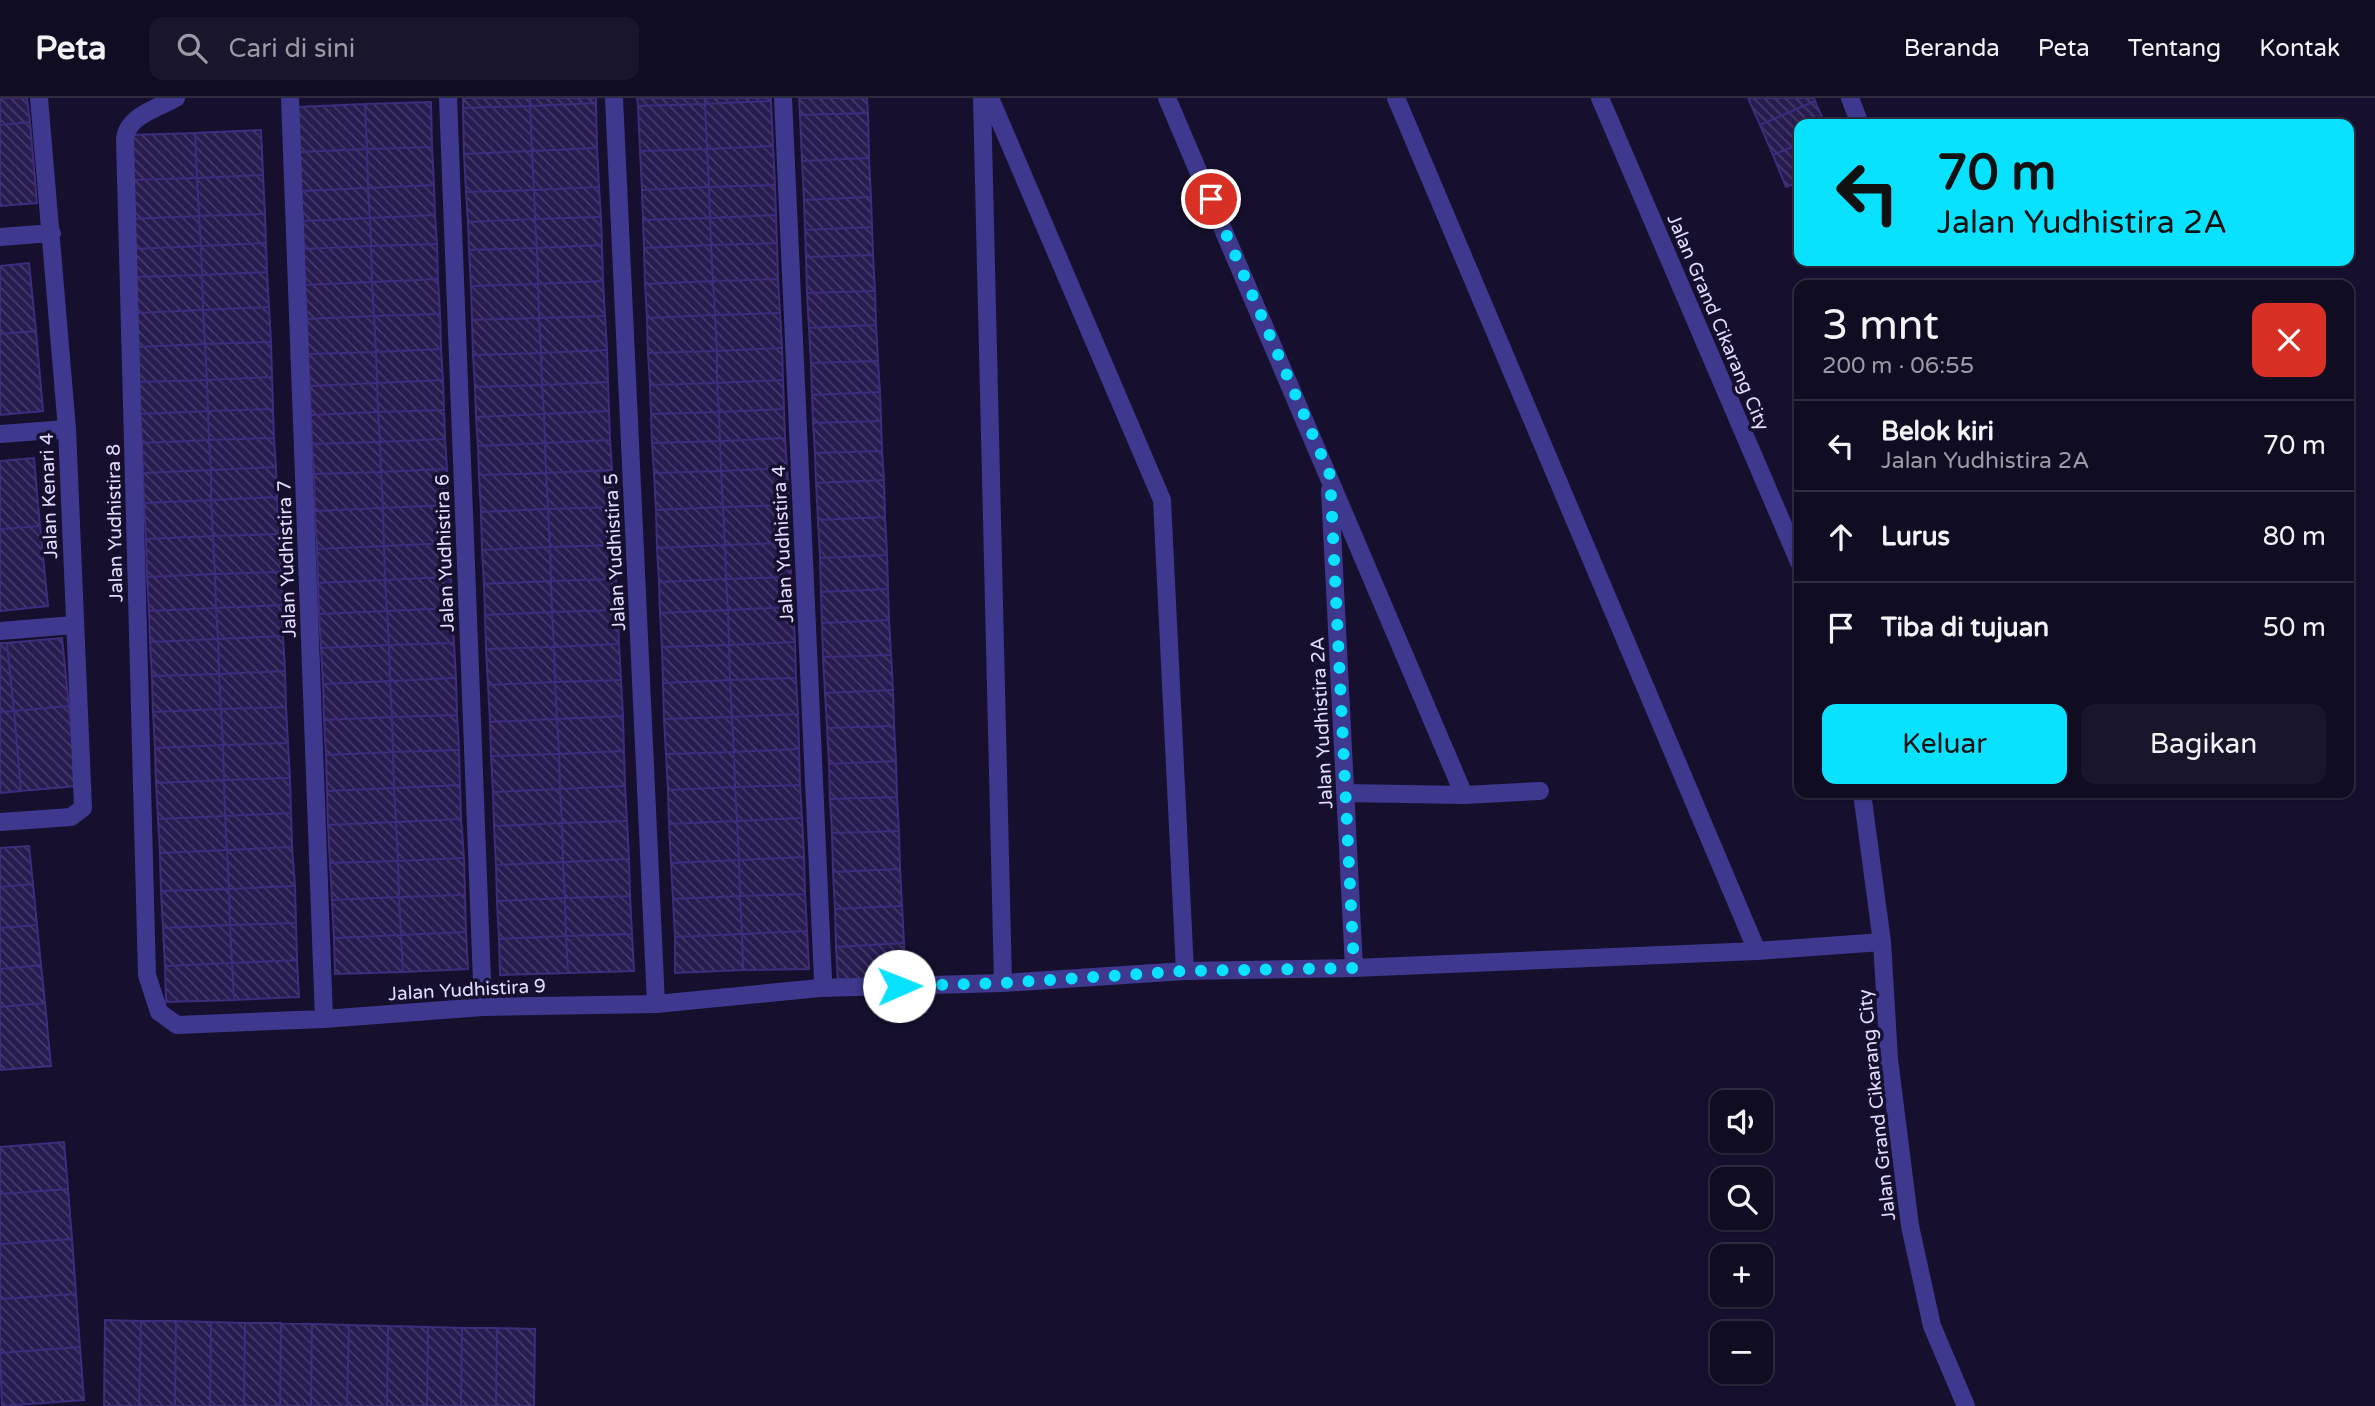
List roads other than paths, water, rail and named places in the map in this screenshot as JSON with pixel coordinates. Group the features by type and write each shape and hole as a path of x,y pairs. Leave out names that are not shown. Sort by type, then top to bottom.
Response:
{"street":[{"name":"Jalan Kenari 4","path":"0,822 71,817 83,808 67,429 52,233 38,98"},
{"name":"Jalan Yudhistira 8","path":"147,975 125,138 126,129 132,121 176,98"},
{"name":"Jalan Yudhistira 7","path":"290,98 324,1019"},
{"name":"Jalan Yudhistira 6","path":"447,98 483,1007"},
{"name":"Jalan Yudhistira 5","path":"614,98 656,1004"},
{"name":"Jalan Yudhistira 4","path":"783,98 822,966 820,988"},
{"path":"982,98 1003,983"},
{"path":"990,98 1162,500 1185,971"},
{"path":"1167,98 1330,475 1464,796"},
{"path":"1396,98 1757,951"},
{"name":"Jalan Grand Cikarang City","path":"1600,98 1794,550"},
{"path":"1850,98 1858,119"},
{"path":"0,237 52,233"},
{"path":"0,434 67,429"},
{"name":"Jalan Yudhistira 2A","path":"1330,475 1354,968"},
{"path":"0,631 74,625"},
{"path":"1345,793 1464,796 1540,791"},
{"name":"Jalan Grand Cikarang City","path":"1863,798 1882,942 1889,1059 1910,1226 1933,1326 1966,1406"},
{"name":"Jalan Yudhistira 9","path":"147,975 159,1012 177,1025 324,1019 483,1007 656,1004 820,988 1003,983 1185,971 1354,968 1757,951 1882,942"}]}
